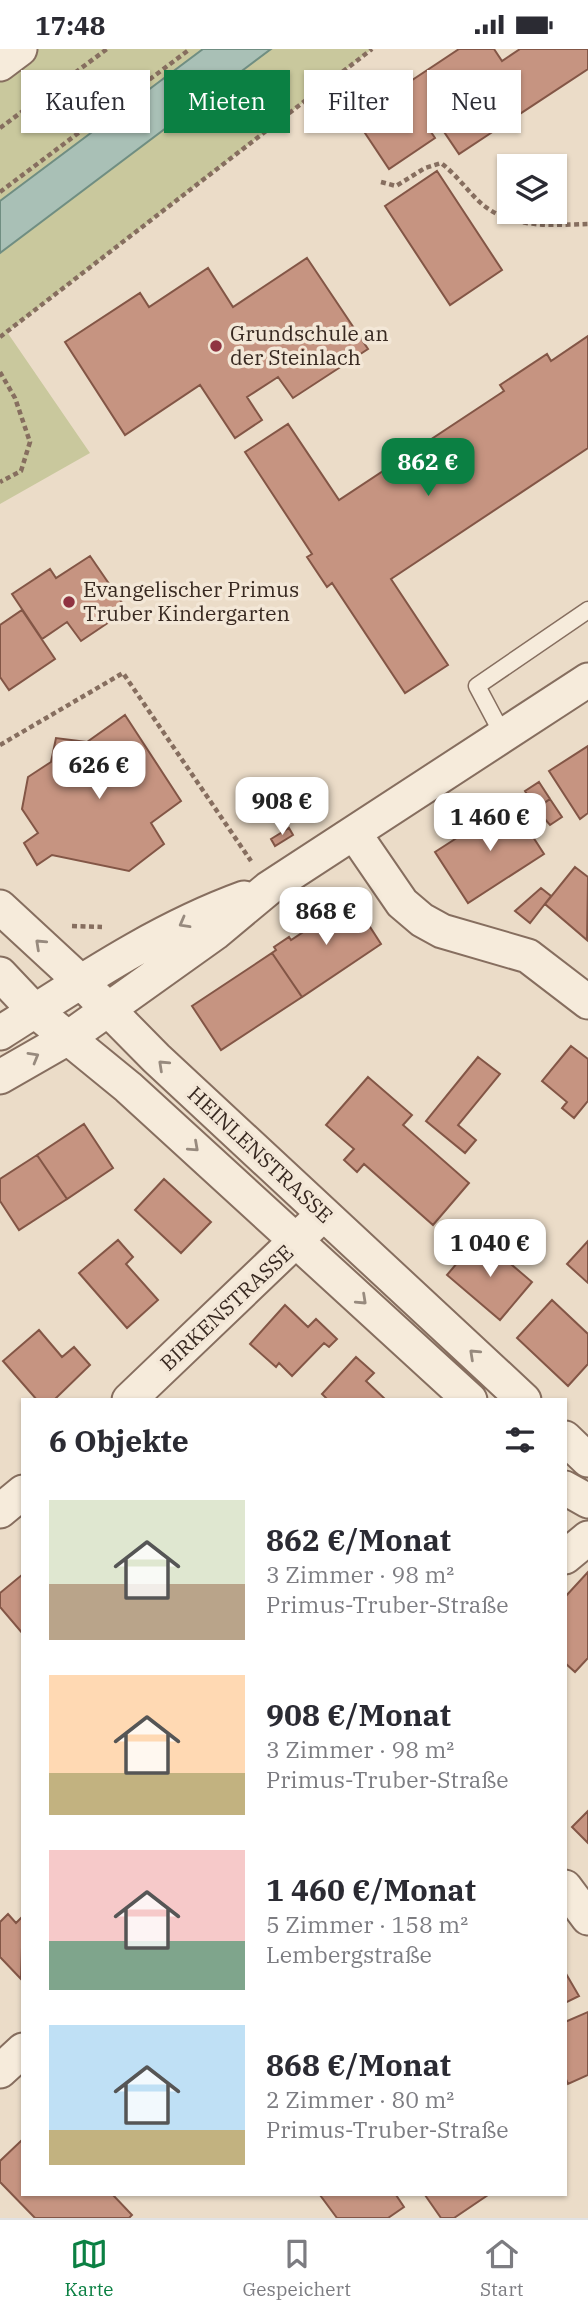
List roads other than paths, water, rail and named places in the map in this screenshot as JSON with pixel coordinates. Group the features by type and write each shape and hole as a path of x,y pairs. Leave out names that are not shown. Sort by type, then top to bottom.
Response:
{"street":[{"path":"0,64 20,49"},
{"path":"0,1077 68,1038 108,1010 215,933 269,888 588,680"},
{"path":"354,833 402,903 422,920 442,931 528,956 588,1002"},
{"path":"0,1033 80,981 202,913 269,888"},
{"name":"HEINLENSTRASSE","path":"0,907 80,981 156,1058 522,1398"},
{"name":"HEINLENSTRASSE","path":"0,974 36,1011 128,1087 468,1398"},
{"name":"BIRKENSTRASSE","path":"131,1398 298,1241 323,1213"},
{"path":"567,1441 588,1460"},
{"path":"567,1489 588,1501"},
{"path":"0,1511 21,1494"},
{"path":"567,1555 588,1538"},
{"path":"567,1890 588,1918"},
{"path":"0,2071 21,2052"}],"lane":[{"path":"503,735 477,686 588,610"}],"place":[{"name":"Grundschule an der Steinlach","path":"216,346"},
{"name":"Evangelischer Primus Truber Kindergarten","path":"69,602"}]}
